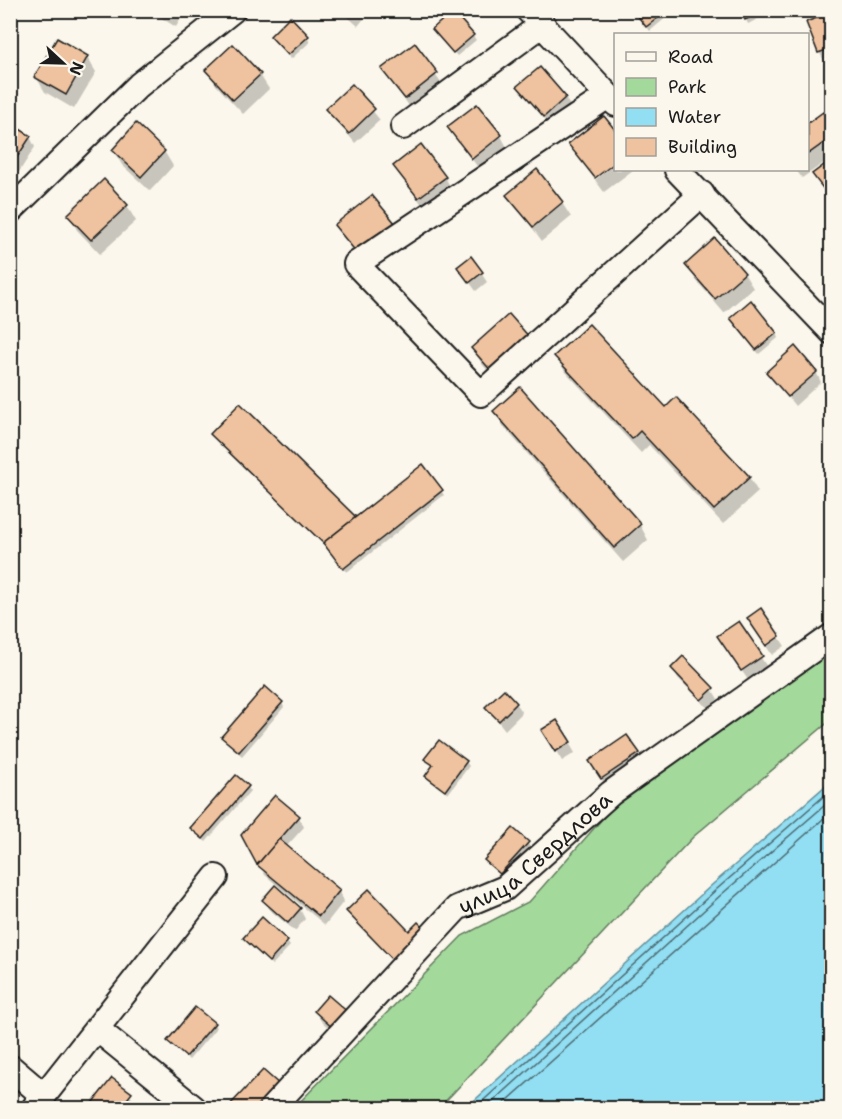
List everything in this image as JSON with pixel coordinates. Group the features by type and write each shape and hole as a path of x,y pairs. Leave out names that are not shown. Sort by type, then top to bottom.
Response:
{"street":[{"path":"10,211 140,84 233,10"},
{"path":"403,127 536,17 612,100 356,264 481,394 702,194"},
{"path":"678,171 831,332"},
{"name":"улица Свердлова","path":"272,1108 457,908 505,888 611,793 831,636"},
{"path":"10,1067 39,1102 216,877"},
{"path":"97,1029 194,1108"}],"green space":[{"path":"831,649 831,720 693,837 439,1108 294,1108 462,936 530,901 626,792"}],"water":[{"path":"831,781 831,1108 466,1108 713,884"}],"building":[{"path":"633,10 667,10 667,11 646,27"},
{"path":"740,10 764,10 745,20"},
{"path":"453,11 474,35 453,53 432,29"},
{"path":"832,12 832,48 818,53 806,22"},
{"path":"290,16 309,36 288,55 270,36"},
{"path":"57,38 88,56 66,95 34,77"},
{"path":"415,43 438,73 405,99 381,69"},
{"path":"233,44 261,74 233,100 205,70"},
{"path":"540,67 566,97 544,117 517,86"},
{"path":"352,84 375,109 349,134 325,109"},
{"path":"477,104 502,135 472,159 447,127"},
{"path":"823,112 832,125 832,137 809,153 809,122"},
{"path":"604,116 614,128 614,164 595,178 568,144"},
{"path":"10,123 31,136 10,168"},
{"path":"136,123 165,151 141,177 112,150"},
{"path":"421,144 446,177 418,198 393,166"},
{"path":"832,159 832,200 812,174"},
{"path":"537,169 563,202 533,227 506,195"},
{"path":"104,179 128,205 91,240 67,215"},
{"path":"372,195 395,223 357,253 334,225"},
{"path":"715,238 745,273 715,299 685,265"},
{"path":"471,256 483,272 469,283 457,267"},
{"path":"751,300 777,333 756,350 730,318"},
{"path":"509,314 531,339 494,374 471,348"},
{"path":"589,324 666,407 676,397 750,477 714,510 640,431 632,439 554,356"},
{"path":"795,346 817,372 788,397 766,372"},
{"path":"520,387 641,524 614,548 493,411"},
{"path":"240,403 356,517 323,543 210,434"},
{"path":"423,464 443,490 343,569 323,543"},
{"path":"761,608 780,636 766,646 747,618"},
{"path":"739,621 763,656 741,671 717,636"},
{"path":"683,656 714,688 701,700 671,668"},
{"path":"265,686 283,702 239,752 221,737"},
{"path":"504,689 517,703 499,721 485,707"},
{"path":"557,720 571,742 555,752 541,730"},
{"path":"627,735 640,753 601,779 589,761"},
{"path":"439,740 467,761 445,791 425,776 433,765 424,759"},
{"path":"236,775 249,786 203,839 190,828"},
{"path":"275,795 300,816 257,865 241,835"},
{"path":"513,828 529,842 500,874 484,860"},
{"path":"279,839 340,890 319,916 257,865"},
{"path":"275,885 301,908 288,923 262,900"},
{"path":"369,889 409,931 418,922 428,932 396,963 346,911"},
{"path":"262,917 288,941 269,962 243,938"},
{"path":"328,995 350,1014 335,1030 314,1011"},
{"path":"195,1007 215,1023 186,1057 167,1041"},
{"path":"263,1070 280,1085 257,1108 227,1108"},
{"path":"112,1078 132,1093 120,1108 88,1108"}]}
